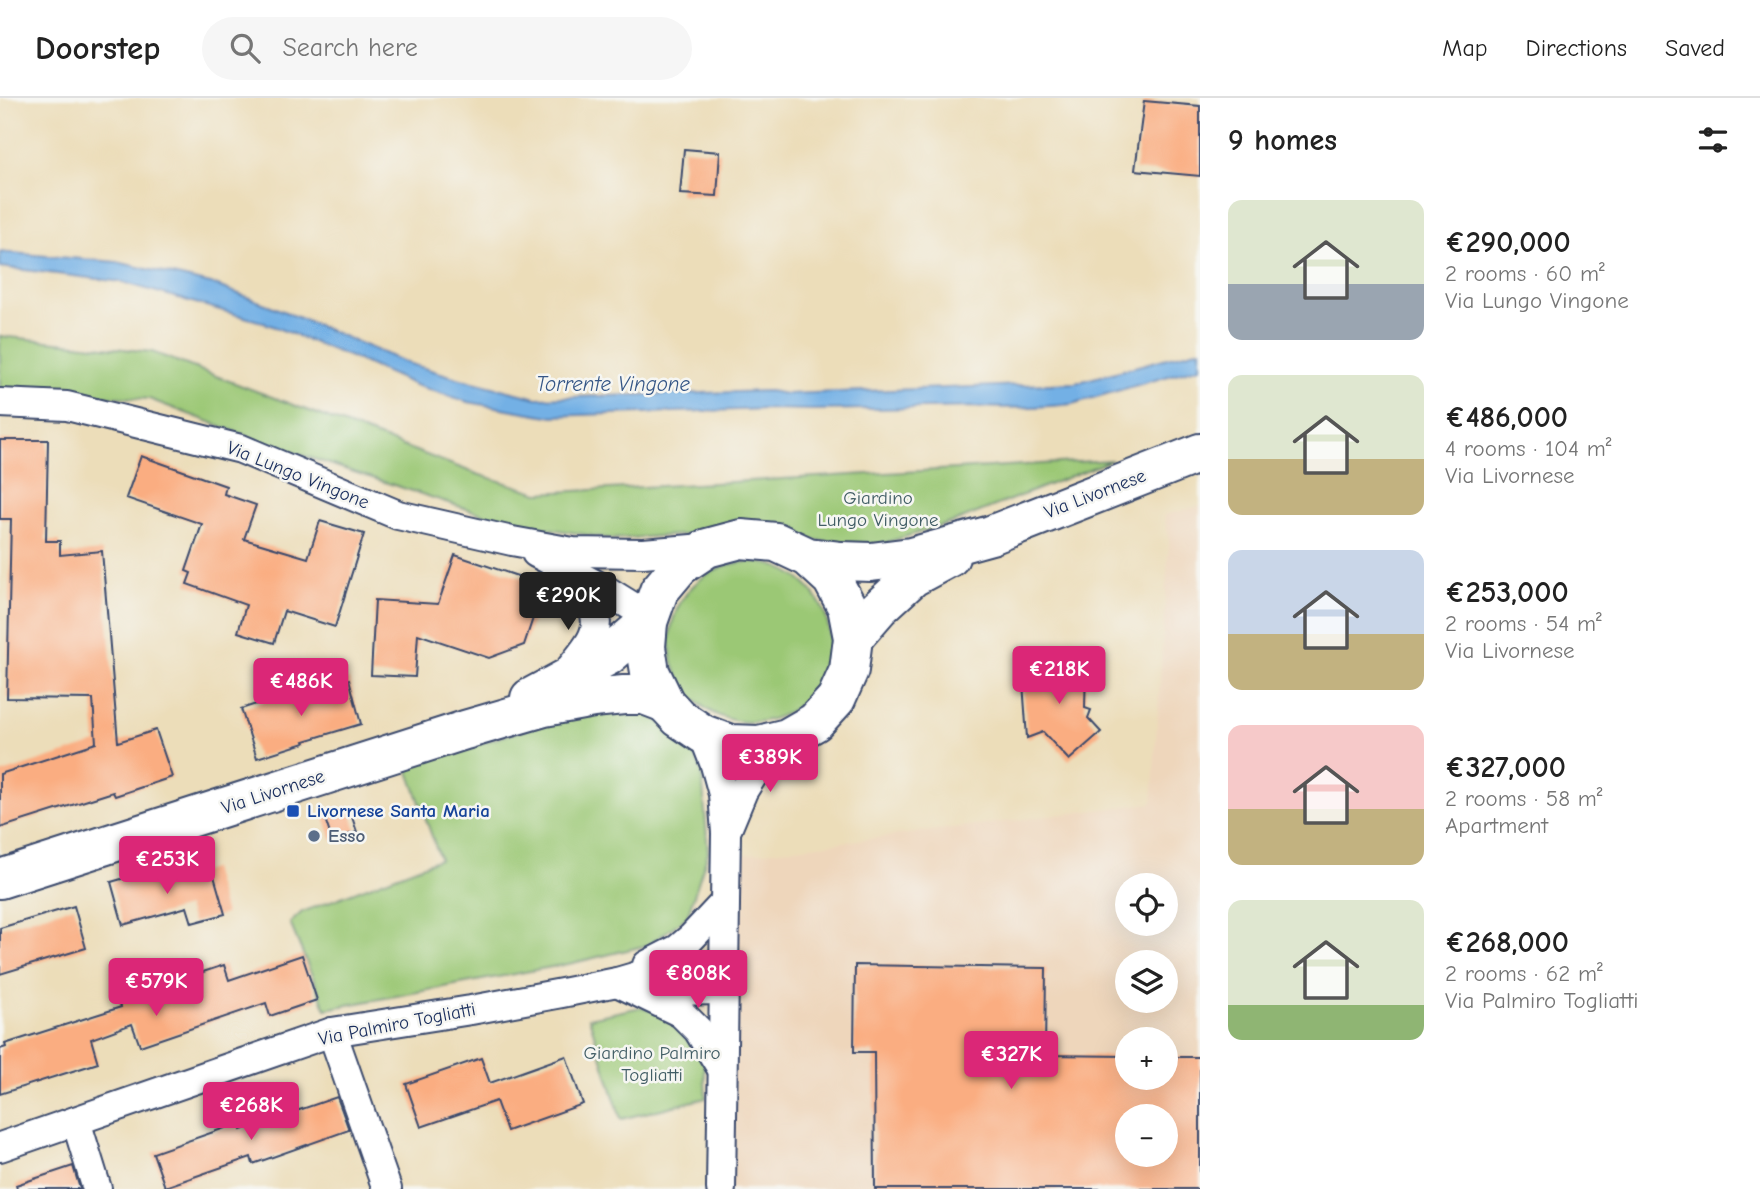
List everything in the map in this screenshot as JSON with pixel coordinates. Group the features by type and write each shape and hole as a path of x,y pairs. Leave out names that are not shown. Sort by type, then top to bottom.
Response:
{"main road":[{"name":"Via Livornese","path":"808,557 871,562 911,557 991,535 1200,453"},
{"name":"Via Livornese","path":"853,638 879,608 913,577 991,535"},
{"name":"Via Livornese","path":"741,539 776,542 808,557 832,579 847,607 853,638 849,670 836,699 815,722 787,738 759,745 730,744 703,734 679,718 665,704 650,672 646,647 648,622 659,591 680,566 707,548 741,539"},
{"name":"Via Livornese","path":"465,730 608,656 648,622"},
{"name":"Via Livornese","path":"0,879 544,707 593,698 644,695 665,704"}],"street":[{"name":"Via Lungo Vingone","path":"0,403 67,406 241,449 398,515 512,541 573,552 643,553 707,548"},
{"name":"Via Lungo Vingone","path":"512,541 633,607 648,622"},
{"path":"558,684 592,642 597,624 594,604 581,578"},
{"path":"703,734 723,794 726,833 721,1189"},
{"path":"726,833 743,791 761,764 787,738"},
{"path":"617,982 678,949 724,903"},
{"name":"Via Palmiro Togliatti","path":"0,1147 332,1032 471,1010 617,982 665,968 723,978"},
{"path":"617,982 681,1013 698,1030 723,1069"},
{"path":"332,1032 387,1189"},
{"path":"76,1121 97,1189"}],"shaded area":[{"path":"1200,506 1200,1057 1178,1057 1178,1027 1115,1027 1115,1056 1045,1055 1046,968 855,965 854,1051 874,1052 875,1189 721,1189 725,857 1152,803 1169,542 1164,515"}],"green space":[{"name":"Giardino Lungo Vingone","path":"0,336 152,352 477,474 539,493 1112,460 954,522 881,544 699,534 612,539 504,521 268,444 149,399 0,389"},
{"path":"750,562 781,568 807,585 824,611 830,642 824,673 807,699 781,716 750,722 719,716 693,699 676,673 670,642 676,611 693,585 719,568"},
{"path":"578,713 650,713 693,751 702,772 708,852 687,917 648,945 573,963 326,1009 290,923 302,912 440,859 407,766"},
{"name":"Giardino Palmiro Togliatti","path":"641,1007 665,1015 690,1037 704,1063 706,1098 621,1119 589,1018"}],"water":[{"path":"0,252 117,262 215,285 407,363 537,398 769,391 786,394 1075,383 1200,349 1200,367 1072,404 1050,406 769,409 548,416 468,402 415,385 262,322 122,282 0,267"}],"building":[{"path":"1144,101 1200,106 1200,176 1135,170"},
{"path":"684,149 720,152 717,196 680,194"},
{"path":"0,440 48,440 46,541 60,541 60,555 102,551 118,742 156,730 172,777 115,796 113,792 0,828 0,774 96,743 93,699 7,698 11,519 0,519"},
{"path":"141,456 226,486 224,494 256,505 244,539 308,558 320,521 364,534 335,627 284,611 274,643 238,632 246,605 187,584 191,573 186,571 202,524 126,498"},
{"path":"455,555 544,585 524,645 489,658 418,634 415,677 371,675 375,600 438,604"},
{"path":"1062,657 1073,665 1086,667 1085,708 1091,710 1088,718 1101,732 1069,760 1043,732 1027,738 1022,669 1046,670"},
{"path":"349,679 361,724 257,758 241,709 290,693 290,696"},
{"path":"349,808 357,832 332,840 324,816"},
{"path":"160,868 164,883 212,869 225,914 192,923 187,907 123,925 111,882"},
{"path":"74,906 86,948 0,974 0,928"},
{"path":"302,955 317,1000 270,1016 266,1003 140,1046 132,1024 91,1039 98,1063 0,1094 0,1049 6,1047 5,1044 121,1007 119,1000 224,965 229,980"},
{"path":"855,965 1046,968 1045,1055 1115,1056 1115,1090 1178,1090 1178,1057 1200,1057 1200,1189 875,1189 874,1052 854,1052"},
{"path":"566,1056 583,1104 507,1131 496,1101 421,1127 406,1084 481,1058 490,1083"},
{"path":"337,1097 349,1130 253,1164 251,1157 165,1187 153,1153 239,1123 241,1130"},
{"path":"73,1166 80,1189 17,1189 16,1185"}],"place":[{"name":"Livornese Santa Maria","path":"293,811"},
{"name":"Esso","path":"314,836"}],"water label":[{"name":"Torrente Vingone","path":"613,384"}]}
